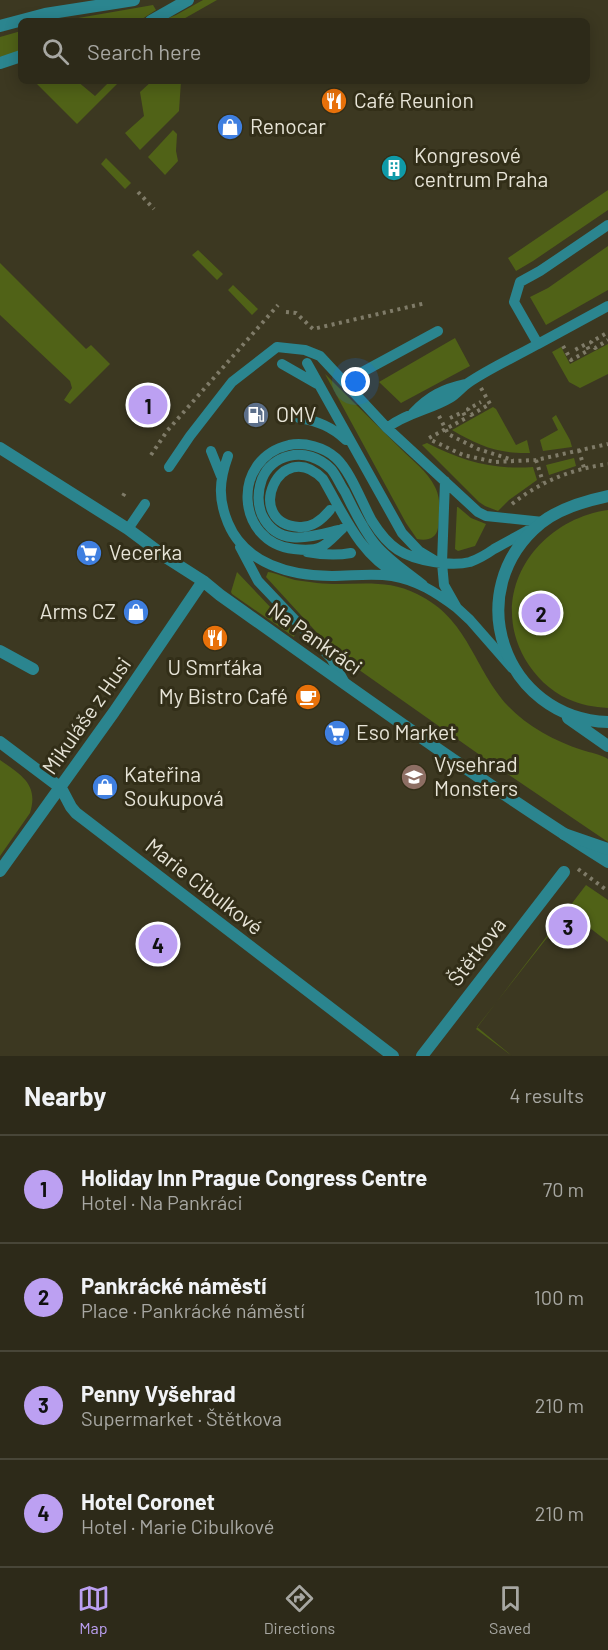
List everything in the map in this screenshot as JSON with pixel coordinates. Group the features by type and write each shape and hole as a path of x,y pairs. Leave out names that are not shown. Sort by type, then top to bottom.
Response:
{"street":[{"path":"30,18 134,0"},
{"path":"156,18 188,0"},
{"path":"0,26 18,21"},
{"path":"0,63 18,57"},
{"name":"Na Pankráci","path":"0,448 203,581 346,685 608,862"},
{"path":"608,496 579,503 543,522 528,536 508,566 500,591 498,609 501,634 507,654 519,676 533,692 608,746"},
{"name":"Mikuláše z Husi","path":"0,871 61,788 203,581"},
{"path":"0,651 33,669"},
{"path":"555,709 591,721 608,722"},
{"name":"Marie Cibulkové","path":"0,741 61,788 76,813 393,1056"},
{"path":"564,834 608,849"},
{"name":"Štětkova","path":"422,1056 567,867"}],"lane":[{"path":"538,344 514,302 520,282 608,225"},
{"path":"387,428 413,413 425,400 448,387 469,388 538,344 608,306"},
{"path":"344,382 438,331"},
{"path":"169,467 232,382 277,347 304,350 320,356 387,428 478,512 486,516 543,522"},
{"path":"307,363 402,533 419,551 442,563"},
{"path":"282,364 318,384"},
{"path":"299,418 322,423 353,447"},
{"path":"351,553 326,556 286,548 264,536 255,526 247,501 248,486 259,462 279,448 292,445 311,451 336,476 387,569 423,585"},
{"path":"286,548 313,550 322,546 342,529 294,538 276,532 261,512 258,495 263,476 270,467 278,460 288,456 322,448 342,466 374,523 390,543 405,555 416,559 454,564 471,562 543,522"},
{"path":"211,451 221,476 222,507 234,536 258,581 331,658 346,685"},
{"path":"221,476 228,456"},
{"path":"330,510 320,521 304,527 286,524 275,515 270,501 270,492 276,478 294,468 313,470 323,479 357,538 457,608 519,676"},
{"path":"445,481 442,563 444,585 457,608"},
{"path":"128,530 145,504"},
{"path":"234,536 256,558 289,571 330,576 374,575 406,579"}],"path":[{"path":"138,192 154,209"},
{"path":"286,312 296,313 313,329 426,303"},
{"path":"151,455 167,431 278,305"},
{"path":"605,334 591,342 595,348 608,340"},
{"path":"561,342 571,360 590,350 586,344 573,351"},
{"path":"469,388 480,387 488,383"},
{"path":"480,387 490,404 471,415 468,409 481,402"},
{"path":"436,411 448,434 463,442 513,460"},
{"path":"450,418 463,412 466,418 429,438 431,440 463,455 495,462 536,460 608,444"},
{"path":"579,450 584,468"},
{"path":"536,460 543,482"},
{"path":"500,518 514,502 543,482 562,474 608,464"},
{"path":"123,496 126,491"},
{"path":"567,867 608,891"}],"green space":[{"path":"203,0 217,0 185,18 168,18"},
{"path":"153,5 156,10 144,18 78,18"},
{"path":"18,32 18,52 0,57 0,37"},
{"path":"37,84 81,84 95,96 107,84 117,84 77,124"},
{"path":"149,84 181,84 179,111 140,150 125,133 144,116 140,92"},
{"path":"173,130 177,134 178,161 165,175 148,157"},
{"path":"106,158 131,183 125,189 101,164"},
{"path":"608,190 608,210 516,271 508,258"},
{"path":"608,246 608,290 546,325 530,297 548,288"},
{"path":"198,250 223,274 217,280 192,255"},
{"path":"0,263 86,349 91,345 110,364 70,404 64,400 72,388 70,381 0,315"},
{"path":"233,285 258,309 252,315 228,290"},
{"path":"455,338 470,366 401,403 379,382"},
{"path":"608,344 608,374 580,388 569,382 552,352 561,347 570,364"},
{"path":"325,374 419,466 432,482 437,491 440,507 438,528 433,537 424,540 417,539 406,523"},
{"path":"493,407 516,445 527,440 530,453 490,448 452,430"},
{"path":"556,415 572,447 543,451 540,440 558,430 552,418"},
{"path":"427,443 478,463 504,467 533,467 537,480 498,511 479,502 422,445"},
{"path":"574,458 576,466 549,475 546,465"},
{"path":"457,507 471,518 486,524 475,546 458,551 455,549"},
{"path":"608,510 608,708 568,699 555,692 538,677 525,659 515,634 512,609 516,585 526,563 541,544 560,528 582,517"},
{"path":"237,572 295,633 294,637 232,594"},
{"path":"268,572 295,580 317,583 392,586 417,594 434,604 459,630 496,691 516,714 552,738 608,759 608,842 345,660 266,577"},
{"path":"0,760 26,781 30,787 32,803 30,813 0,856"},
{"path":"586,885 608,900 608,942 568,911 497,1001"},
{"path":"477,1027 512,1056 476,1029"}],"place":[{"name":"Café Reunion","path":"334,101"},
{"name":"Renocar","path":"230,127"},
{"name":"Kongresové centrum Praha","path":"394,168"},
{"name":"Holiday Inn Prague Congress Centre","path":"148,405"},
{"name":"OMV","path":"256,415"},
{"name":"Vecerka","path":"89,553"},
{"name":"Arms CZ","path":"136,612"},
{"name":"Pankrácké náměstí","path":"541,613"},
{"name":"U Smrťáka","path":"215,638"},
{"name":"My Bistro Café","path":"308,697"},
{"name":"Eso Market","path":"337,733"},
{"name":"Vysehrad Monsters","path":"414,777"},
{"name":"Kateřina Soukupová","path":"105,787"},
{"name":"Penny Vyšehrad","path":"568,926"},
{"name":"Hotel Coronet","path":"158,944"}]}
